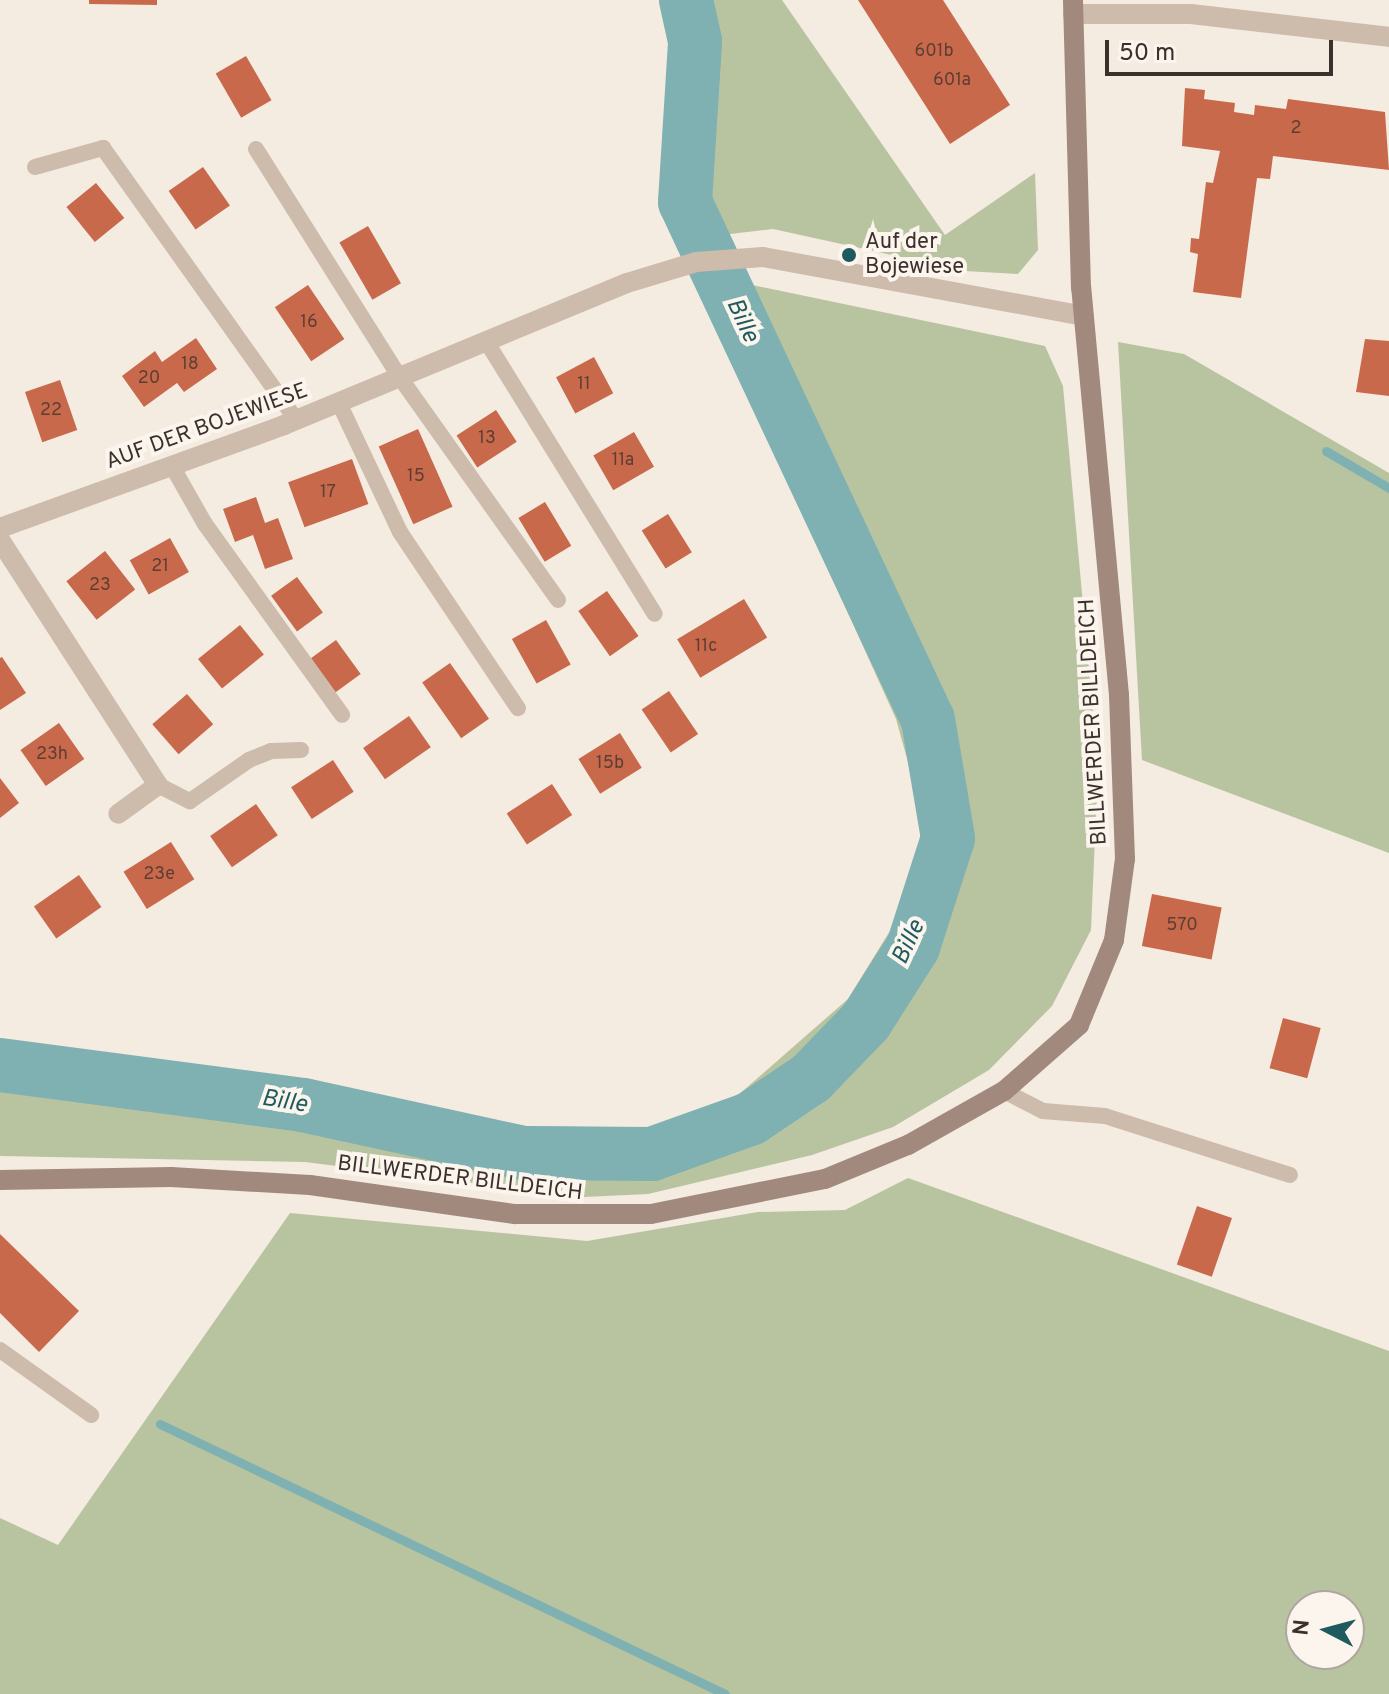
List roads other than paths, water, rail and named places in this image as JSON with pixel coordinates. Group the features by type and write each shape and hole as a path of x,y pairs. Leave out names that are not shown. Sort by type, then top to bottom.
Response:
{"street":[{"path":"1073,7 1191,14 1389,37"},
{"name":"BILLWERDER BILLDEICH","path":"0,1180 171,1177 310,1185 515,1214 651,1214 825,1179 908,1145 1004,1091 1079,1025 1114,940 1125,859 1118,680 1084,316 1073,7"},
{"name":"AUF DER BOJEWIESE","path":"0,528 401,379 627,283 696,262 733,257 792,261 1084,316"},
{"path":"0,540 158,785 118,814"}],"lane":[{"path":"35,167 103,148 296,420"},
{"path":"256,149 401,379 558,600"},
{"path":"488,344 655,614"},
{"path":"339,403 400,532 518,708"},
{"path":"172,466 205,524 342,715"},
{"path":"158,785 190,801 249,760 271,751 301,750"},
{"path":"1004,1091 1043,1111 1105,1116 1290,1175"},
{"path":"0,1350 91,1415"}],"waterway":[{"name":"Bille","path":"0,1065 303,1105 523,1153 652,1154 750,1119 811,1078 866,1021 913,947 948,838 928,720 685,202 695,41 686,0"},
{"path":"1326,451 1389,488"},
{"path":"160,1424 725,1694"}],"place":[{"name":"Auf der Bojewiese","path":"849,255"}]}
